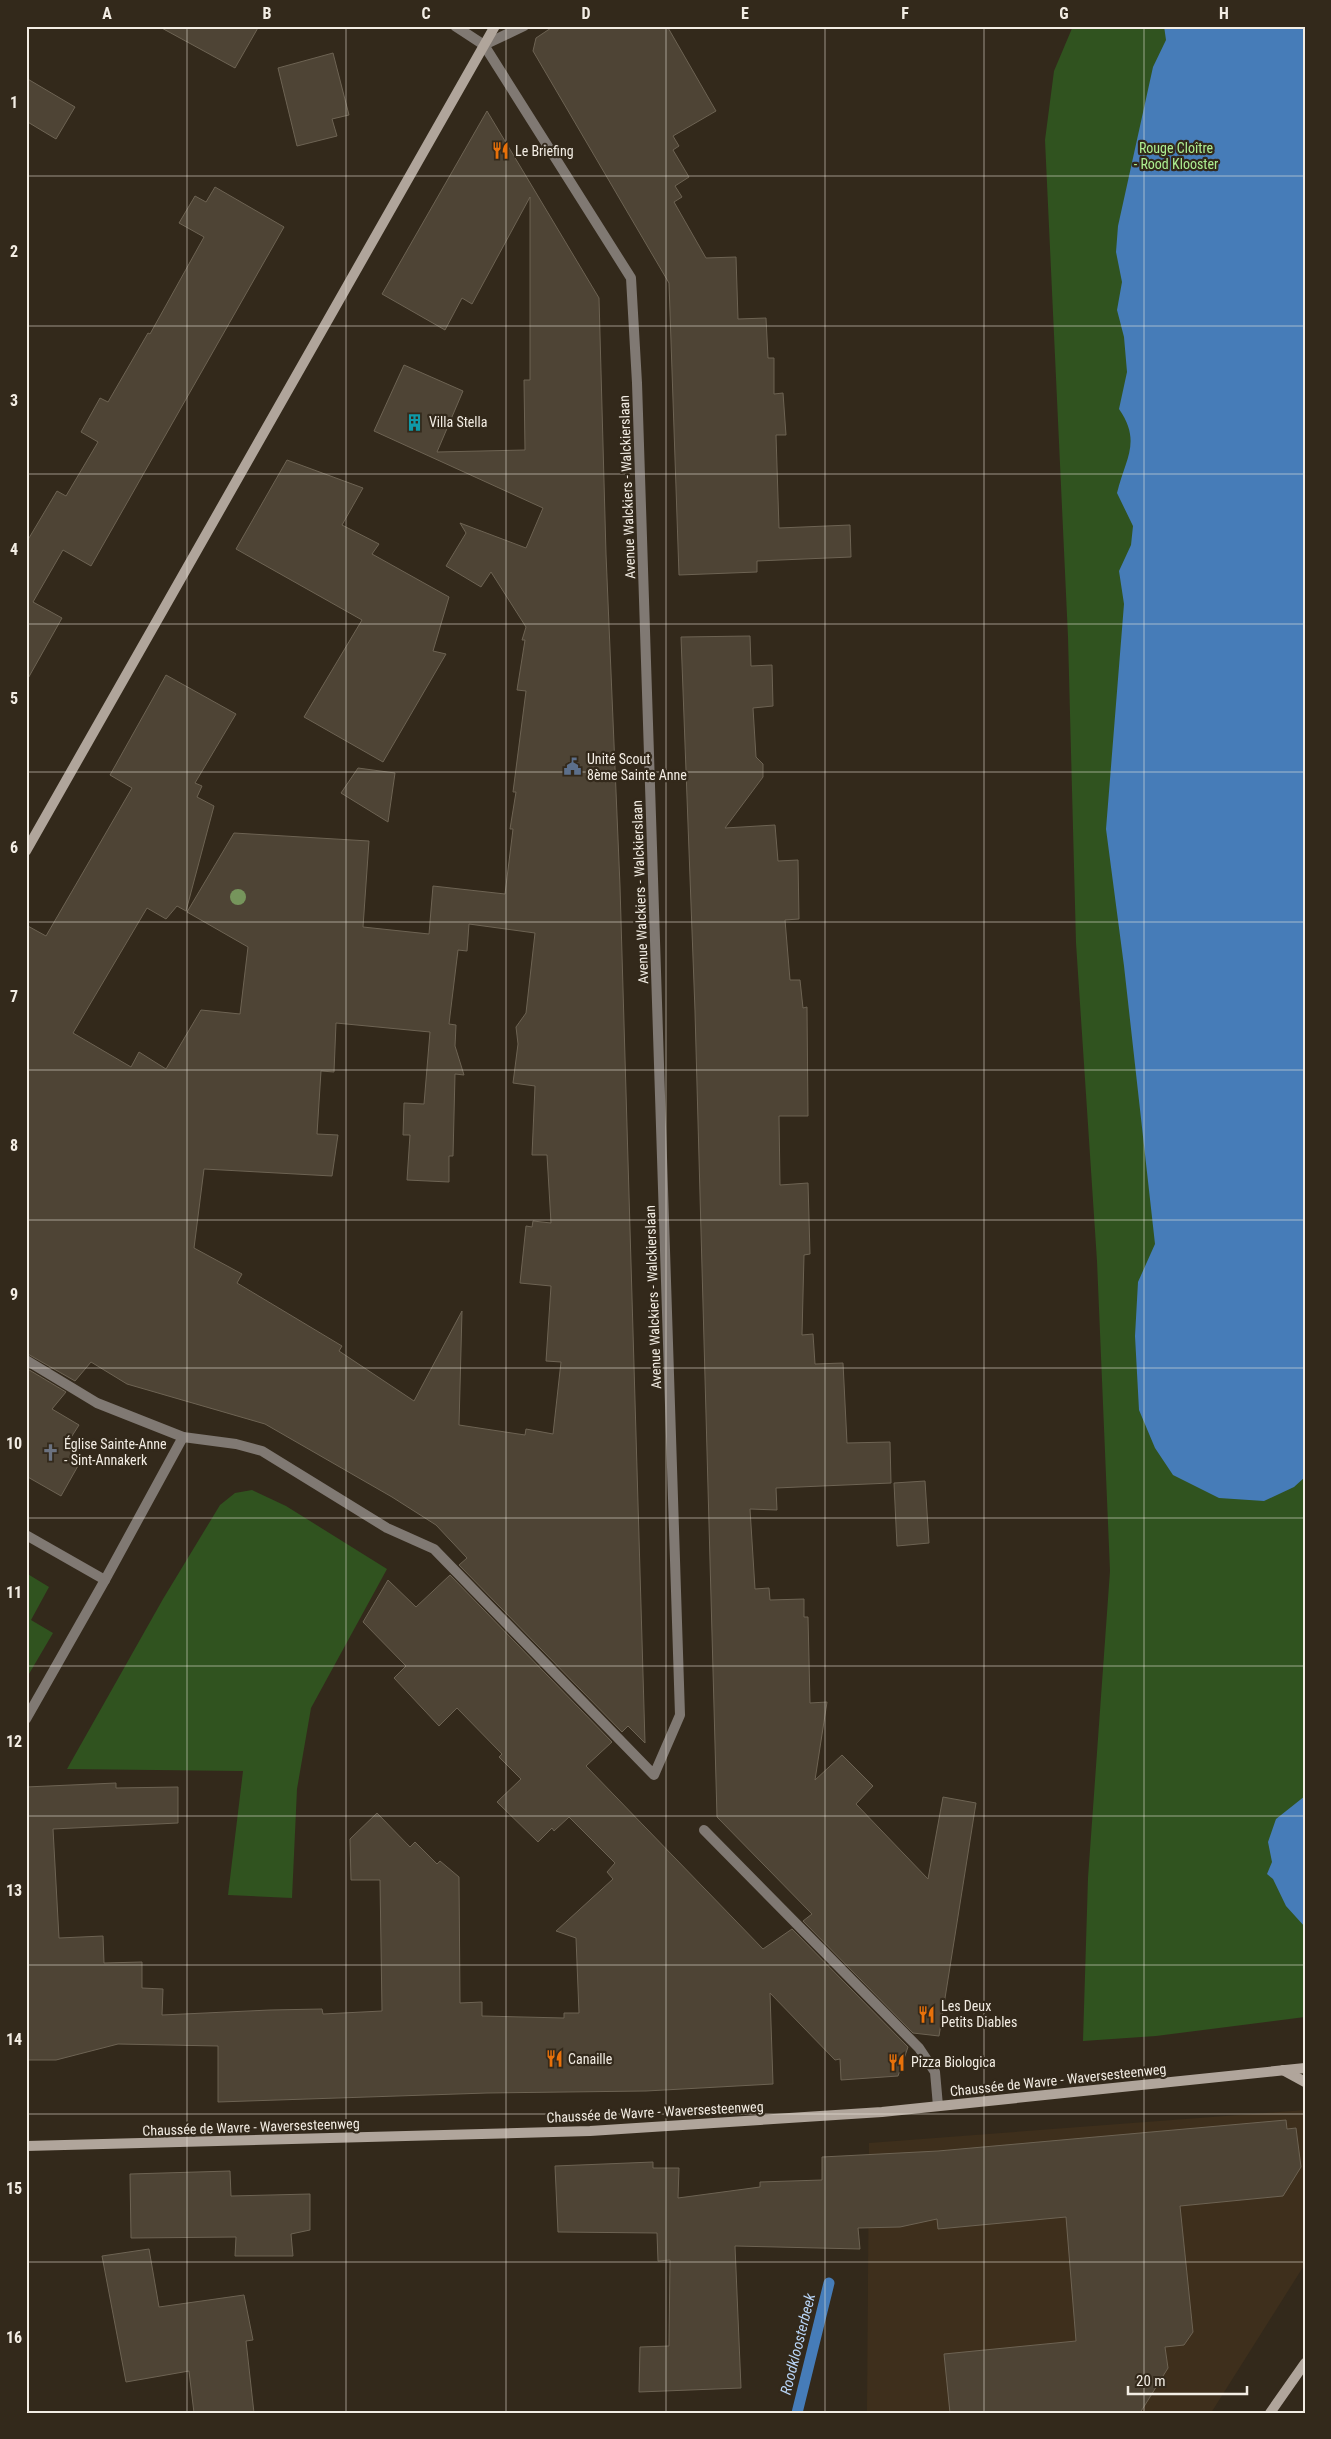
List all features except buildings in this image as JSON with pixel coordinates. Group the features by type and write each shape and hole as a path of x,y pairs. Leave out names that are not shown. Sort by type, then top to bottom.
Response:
{"main road":[{"path":"26,851 495,26"},
{"name":"Chaussée de Wavre - Waversesteenweg","path":"26,2146 590,2131 882,2112 1305,2068"},
{"path":"1283,2070 1305,2082"},
{"path":"1270,2413 1305,2363"}],"street":[{"path":"455,26 484,45 524,26"},
{"name":"Avenue Walckiers - Walckierslaan","path":"183,1437 236,1444 262,1451 387,1528 434,1549 654,1775 680,1715 637,392 631,278 484,45"},
{"path":"26,1360 98,1403 183,1437 26,1719"},
{"path":"26,1535 105,1580"},
{"path":"704,1830 918,2048 935,2072 938,2106"}],"shaded area":[{"path":"1305,2110 1305,2264 1211,2413 867,2413 869,2143"}],"green space":[{"name":"Rouge Cloître - Rood Klooster","path":"1073,26 1305,26 1305,2017 1156,2036 1083,2041 1088,1878 1110,1571 1097,1261 1076,943 1068,637 1045,140 1054,71"},
{"path":"252,1490 286,1506 387,1569 311,1708 297,1789 292,1898 228,1895 243,1771 67,1769 163,1599 220,1505 235,1493"},
{"path":"26,1573 49,1587 31,1620 53,1633 26,1679"}],"water":[{"path":"1164,26 1305,26 1305,1477 1294,1487 1264,1501 1219,1498 1173,1475 1155,1448 1139,1410 1135,1336 1138,1282 1155,1244 1124,966 1106,829 1124,604 1119,571 1131,545 1133,526 1117,493 1130,451 1131,441 1130,431 1119,409 1127,372 1124,337 1117,310 1122,282 1116,252 1118,226 1153,67 1166,40"},
{"path":"1305,1796 1305,1927 1286,1906 1273,1879 1267,1874 1272,1862 1268,1842 1276,1819"}],"waterway":[{"name":"Roodkloosterbeek","path":"797,2413 829,2283"}],"place":[{"name":"Le Briefing","path":"501,151"},
{"name":"Villa Stella","path":"415,422"},
{"name":"Unité Scout 8ème Sainte Anne","path":"573,767"},
{"name":"Église Sainte-Anne - Sint-Annakerk","path":"50,1452"},
{"name":"Les Deux Petits Diables","path":"927,2014"},
{"name":"Canaille","path":"554,2059"},
{"name":"Pizza Biologica","path":"897,2062"}]}
